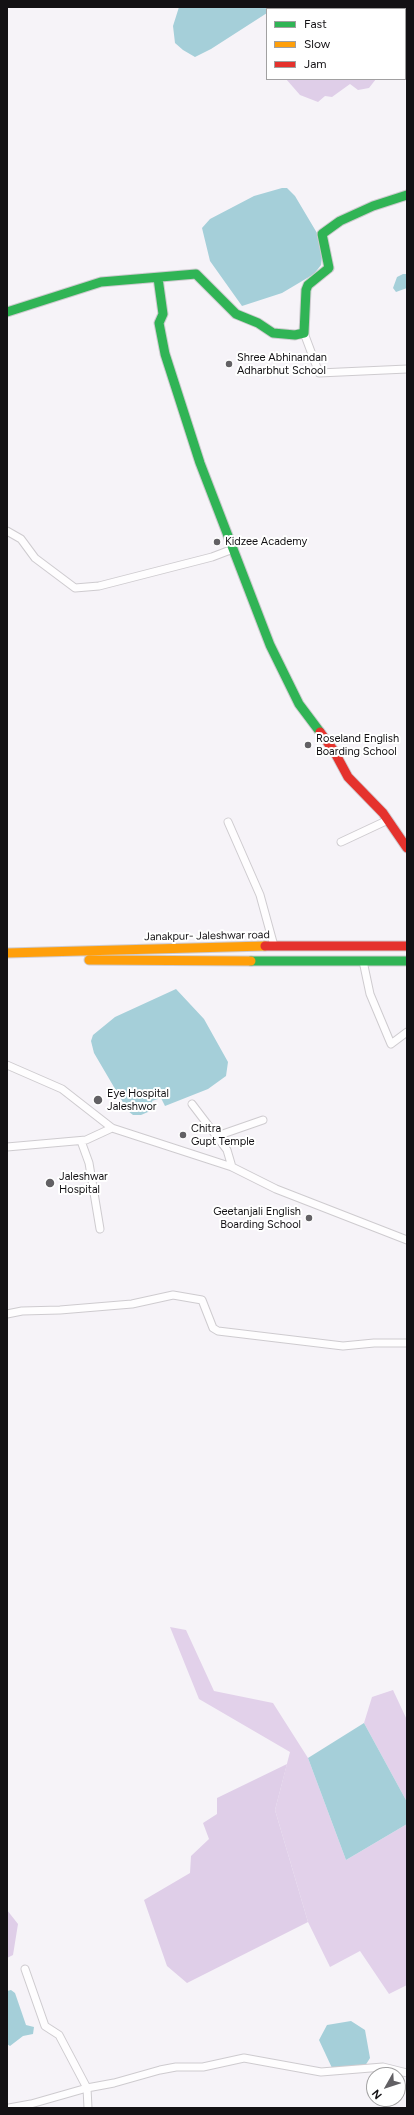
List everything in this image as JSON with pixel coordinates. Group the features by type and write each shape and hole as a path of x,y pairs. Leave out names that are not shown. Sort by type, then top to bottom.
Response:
{"main road":[{"path":"7,312 100,282 196,274 236,314 273,333 295,335 304,333 306,290 308,285 329,268 322,234 340,221 373,206 407,195"},
{"path":"158,278 162,297 160,301 163,314 159,323 165,354 181,406 270,645 298,704 334,751 348,776 388,820 407,848"},
{"name":"Janakpur- Jaleshwar road","path":"7,953 274,946 407,946"},
{"path":"7,961 407,961"}],"street":[{"path":"304,333 319,373 407,369"},
{"path":"7,531 21,539 34,558 75,588 107,584 212,557 233,549"},
{"path":"341,842 388,820"},
{"path":"228,822 260,894 274,946"},
{"path":"363,961 370,994 391,1044 407,1032"},
{"path":"7,1065 62,1089 112,1128 232,1167 276,1189 407,1240"},
{"path":"192,1104 226,1150 232,1167"},
{"path":"217,1136 263,1120"},
{"path":"7,1146 81,1141 112,1128"},
{"path":"81,1141 89,1163 100,1229"},
{"path":"7,1314 22,1310 60,1310 132,1304 173,1295 202,1300 213,1328 218,1331 343,1346 374,1343 407,1343"},
{"path":"25,1969 45,2026 59,2035 87,2088 88,2108"},
{"path":"9,2108 31,2104 87,2088 114,2083 176,2067 204,2067 244,2058 321,2072 383,2067 407,2073"}],"shaded area":[{"path":"281,7 385,7 384,8 278,8"},
{"path":"287,80 375,80 369,88 358,90 350,84 332,97 325,96 318,102 300,95"},
{"path":"170,1627 186,1630 214,1691 273,1703 308,1758 346,1860 407,1824 407,1985 389,1994 360,1951 330,1967 308,1922 275,1810 290,1752 199,1699"},
{"path":"393,1690 407,1720 407,1802 364,1723 372,1697"},
{"path":"287,1764 275,1810 308,1922 187,1983 167,1966 144,1900 190,1873 191,1856 209,1839 203,1823 217,1814 217,1798"},
{"path":"7,1910 18,1924 13,1955 7,1958"}],"water":[{"path":"179,7 270,7 266,8 266,14 211,49 195,57 175,43 173,26"},
{"path":"287,188 295,196 317,233 322,257 321,265 314,274 282,293 242,306 210,261 202,228 210,219 254,196"},
{"path":"407,274 407,288 396,292 393,288 397,277"},
{"path":"176,989 204,1019 228,1062 226,1076 208,1089 165,1106 161,1098 152,1101 155,1109 141,1115 133,1115 128,1111 94,1053 91,1041 93,1035 115,1017"},
{"path":"364,1723 407,1802 407,1824 346,1860 308,1758"},
{"path":"11,1990 15,1993 26,2025 34,2027 33,2034 23,2036 10,2046 7,2044 7,1991"},
{"path":"351,2021 365,2030 370,2058 365,2066 332,2068 319,2040 327,2025"}],"traffic: fast":[{"path":"7,312 101,282 196,274 236,314 258,323 273,333 295,335 304,333 306,290 308,285 329,268 322,234 340,221 373,206 407,195"},
{"path":"158,278 163,314 159,323 165,354 200,463 270,645 299,704 320,732"},
{"path":"251,961 407,961"}],"traffic: slow":[{"path":"7,953 265,946"},
{"path":"89,960 251,961"}],"traffic: jam":[{"path":"320,732 334,751 348,777 383,813 407,848"},
{"path":"265,946 407,946"}],"place":[{"name":"Shree Abhinandan Adharbhut School","path":"229,364"},
{"name":"Kidzee Academy","path":"217,542"},
{"name":"Roseland English Boarding School","path":"308,745"},
{"name":"Eye Hospital Jaleshwor","path":"98,1100"},
{"name":"Chitra Gupt Temple","path":"183,1135"},
{"name":"Jaleshwar Hospital","path":"50,1183"},
{"name":"Geetanjali English Boarding School","path":"309,1218"}]}
